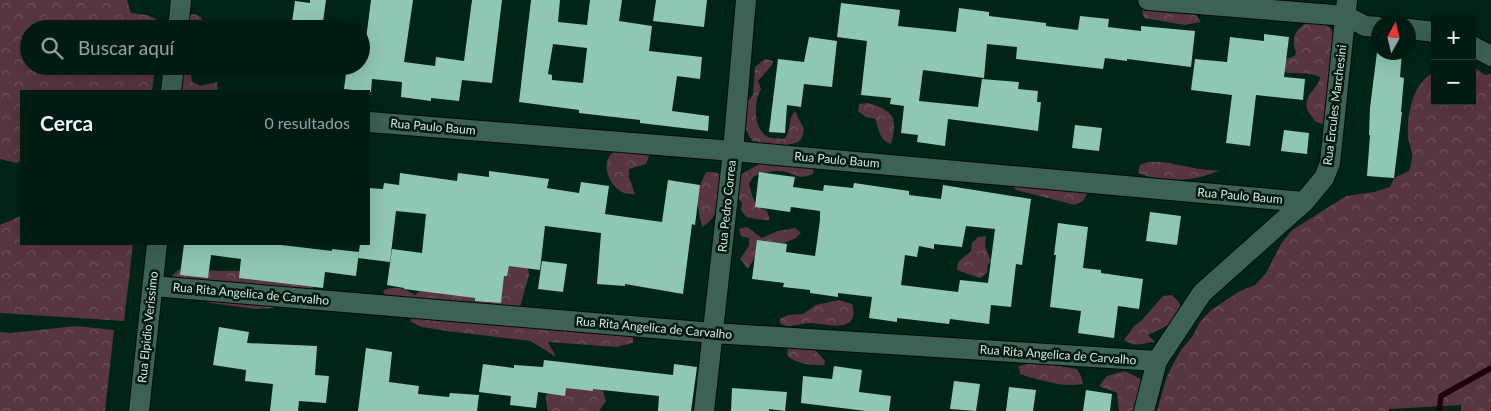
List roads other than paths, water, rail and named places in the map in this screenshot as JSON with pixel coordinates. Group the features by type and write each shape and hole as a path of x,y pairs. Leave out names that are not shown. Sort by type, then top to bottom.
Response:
{"street":[{"path":"179,20 181,0"},
{"name":"Rua Pedro Correa","path":"704,411 733,151 746,0"},
{"path":"1148,0 1347,8 1365,26 1371,26"},
{"name":"Rua Ercules Marchesini","path":"1144,411 1157,361 1202,293 1304,202 1324,178 1330,162 1347,8"},
{"path":"1416,30 1431,32"},
{"path":"1476,48 1491,56"},
{"path":"171,90 173,75"},
{"name":"Rua Paulo Baum","path":"370,122 733,151 1304,202"},
{"name":"Rua Elpidio Verissimo","path":"139,411 156,245"},
{"name":"Rua Rita Angelica de Carvalho","path":"152,286 713,333 1157,361"}],"waterway":[{"path":"1439,411 1441,396 1491,368"}]}
